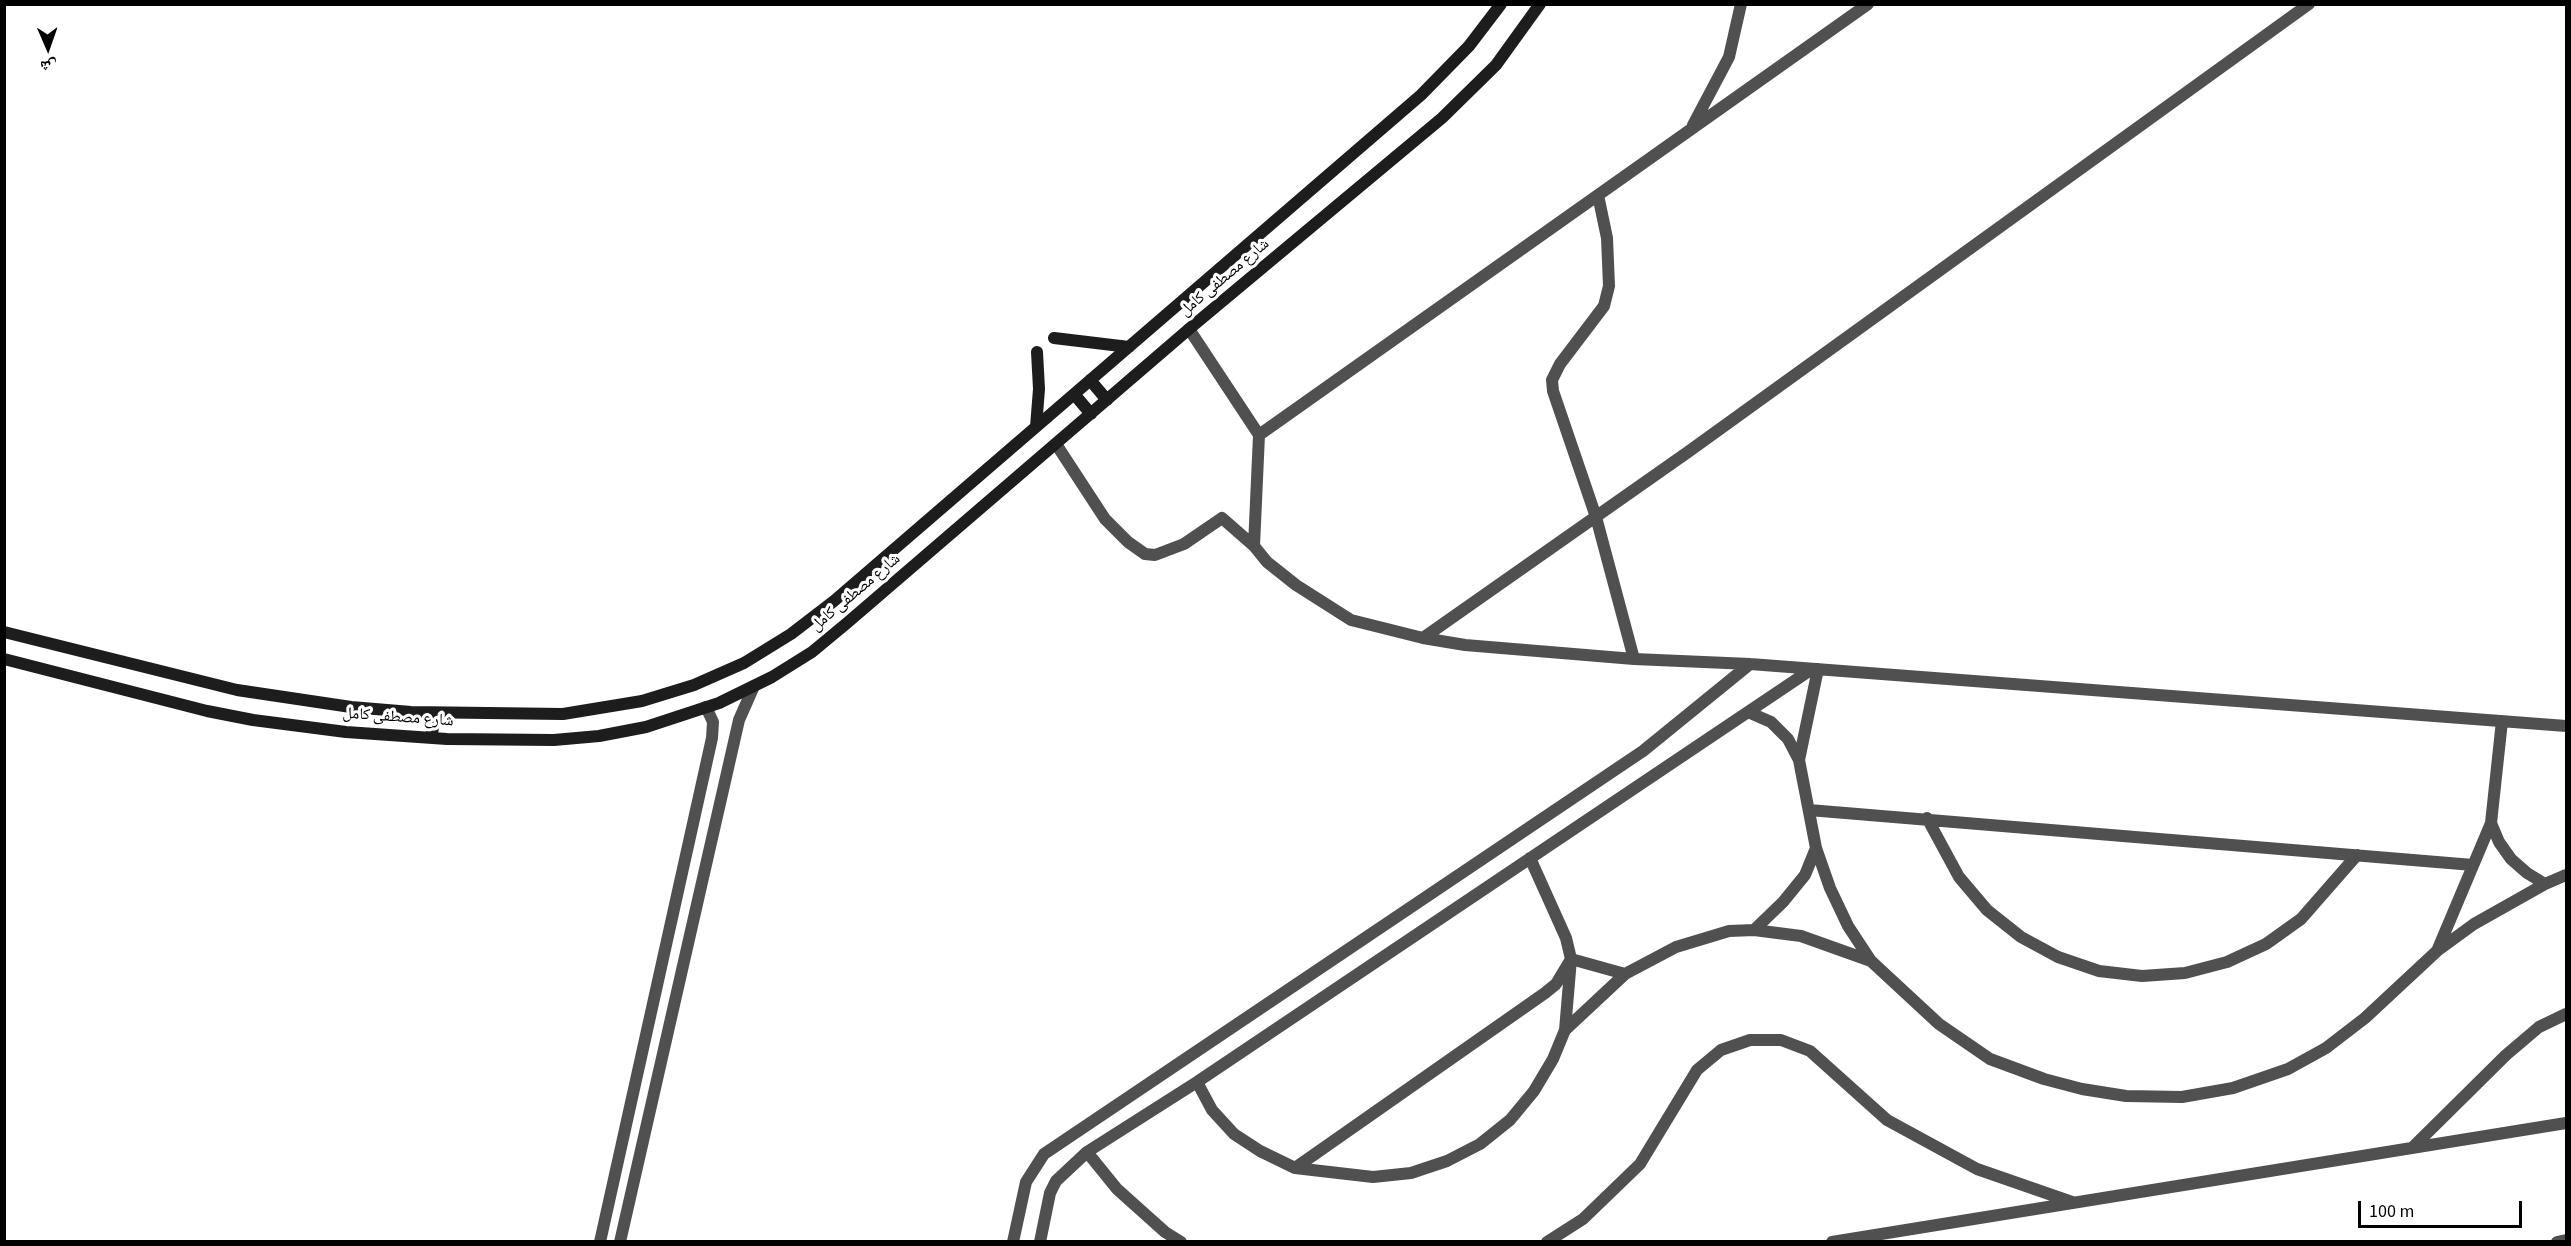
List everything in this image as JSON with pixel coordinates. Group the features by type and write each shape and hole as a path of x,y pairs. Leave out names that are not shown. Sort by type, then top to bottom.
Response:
{"street":[{"name":"شارع مصطفى كامل","path":"4,632 237,690 351,707 434,713 523,715 603,709 694,685 744,663 791,634 834,601 1422,94 1469,46 1501,4"},
{"name":"شارع مصطفى كامل","path":"4,659 242,718 311,728 432,737 500,741 599,736 646,727 706,707 754,686 821,645 1189,329 1470,93 1496,65 1539,4"},
{"path":"1692,129 1729,57 1741,4"},
{"path":"1258,435 1868,4"},
{"path":"1424,638 1596,517 2309,4"},
{"path":"1598,195 1606,238 1610,286 1604,306 1560,364 1552,380 1553,391 1596,517 1634,659"},
{"path":"1189,329 1258,435 1254,546"},
{"path":"1054,338 1129,346"},
{"path":"1036,427 1037,352"},
{"path":"1090,380 1107,400"},
{"path":"1074,394 1091,414"},
{"path":"1056,444 1105,519 1128,542 1145,554 1155,555 1184,544 1222,518 1254,546 1267,562 1296,585 1351,620 1424,638 1465,645 1634,659 1750,664 2566,726"},
{"path":"1013,1242 1026,1182 1044,1154 1643,751 1750,664"},
{"path":"1040,1242 1050,1193 1056,1181 1088,1152 1197,1082 1815,669"},
{"path":"1799,760 1815,669"},
{"path":"620,1242 739,720 754,686"},
{"path":"600,1242 712,738 712,722 706,707"},
{"path":"1748,712 1771,722 1783,733 1799,760 1816,848 1839,907 1871,961 1939,1024 1990,1059 2044,1079 2082,1089 2126,1096 2182,1097 2233,1088 2288,1069 2326,1048 2365,1018 2437,951 2474,924 2545,884 2566,875"},
{"path":"432,737 434,713"},
{"path":"2437,951 2492,823 2502,721"},
{"path":"1809,810 2473,865"},
{"path":"1927,818 1959,877 1987,910 2021,937 2058,957 2079,964 2099,970 2142,976 2185,973 2217,965 2266,944 2301,919 2357,855"},
{"path":"2492,823 2499,842 2511,859 2527,873 2545,884"},
{"path":"1754,930 1783,902 1805,875 1816,848"},
{"path":"1197,1082 1212,1110 1234,1134 1260,1151 1295,1168 1373,1177 1411,1173 1447,1161 1480,1144 1510,1120 1534,1091 1553,1059 1565,1030 1571,959 1566,939 1530,858"},
{"path":"1565,1030 1625,974 1676,947 1729,931 1754,930 1801,936 1871,961"},
{"path":"1571,959 1625,974"},
{"path":"1295,1168 1545,993 1560,978 1571,959"},
{"path":"2413,1147 2506,1054 2539,1027 2566,1014"},
{"path":"1547,1242 1583,1219 1640,1164 1697,1070 1721,1050 1750,1040 1781,1040 1810,1051 1887,1120 1977,1169 2075,1203"},
{"path":"1832,1242 2566,1123"},
{"path":"1088,1152 1117,1189 1165,1232 1181,1242"},
{"path":"2557,1242 2566,1240"}]}
